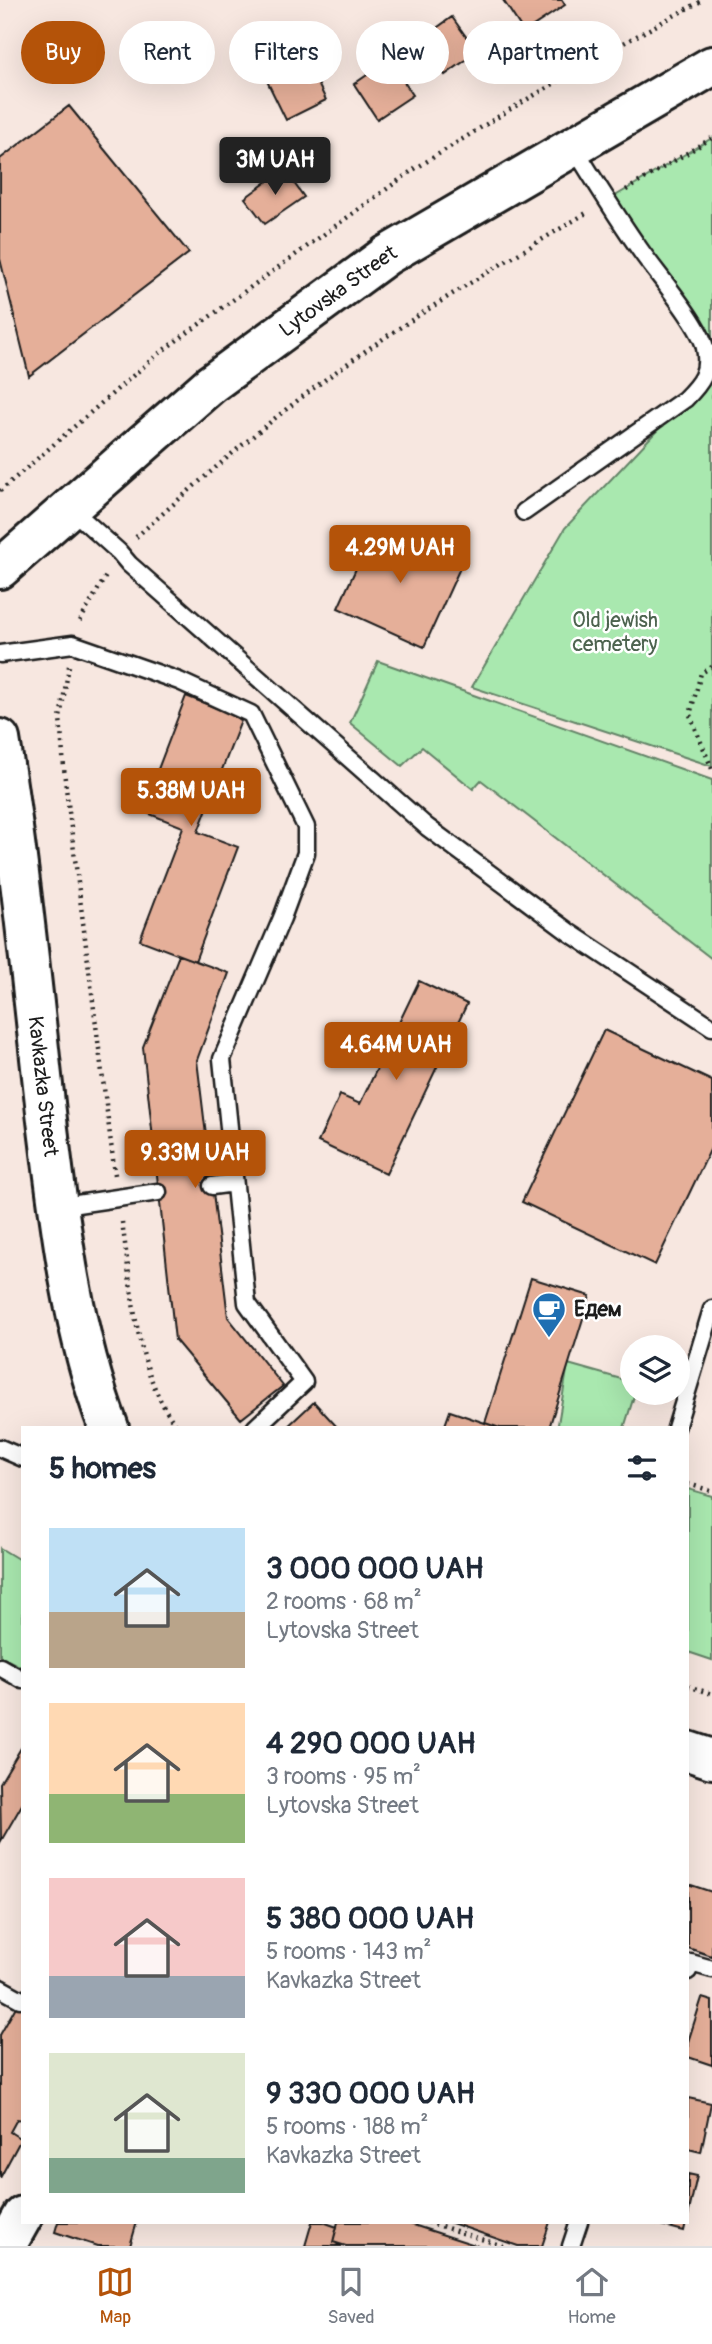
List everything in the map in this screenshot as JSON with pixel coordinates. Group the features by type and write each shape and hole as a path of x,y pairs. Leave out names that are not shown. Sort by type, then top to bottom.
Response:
{"street":[{"name":"Lytovska Street","path":"0,569 211,384 387,255 712,66"},
{"name":"Kavkazka Street","path":"0,739 57,1207 81,1339 95,1392 108,1426"},
{"path":"689,1751 712,1759"},
{"path":"6,2246 21,2220"}],"lane":[{"path":"524,512 685,399 701,384 707,365 705,345 690,319 607,201 573,146"},
{"path":"69,508 428,827 570,933 712,1027"},
{"path":"0,654 73,644 179,681 251,714 306,827 306,853 282,918 222,1059 247,1303 304,1382 257,1426"},
{"path":"212,1186 234,1184"},
{"path":"57,1207 158,1192"},
{"path":"677,1426 712,1309"},
{"path":"0,1448 21,1457"},
{"path":"0,1668 21,1679"},
{"path":"689,1967 712,1969"},
{"path":"0,1988 20,1999"},
{"path":"571,2246 578,2224"}],"path":[{"path":"0,491 158,354 414,170 509,110 703,0"},
{"path":"176,1426 165,1412 141,1348 118,1198 80,909 60,718 76,627 119,552 240,446 336,372 435,304 712,138"},
{"path":"712,667 701,673 690,715 712,769"},
{"path":"689,1484 712,1491"},
{"path":"689,1686 712,1694"},
{"path":"434,2224 503,2246"}],"green space":[{"name":"Old jewish cemetery","path":"712,138 712,766 472,687 565,528 701,384 705,345 607,201"},
{"path":"378,661 712,780 712,959 481,780 473,789 422,747 402,766 350,723"},
{"path":"568,1364 620,1379 620,1405 631,1405 625,1426 558,1426"},
{"path":"689,1489 712,1496 712,1660 689,1652"},
{"path":"0,1548 21,1561 21,1667 0,1656"}],"building":[{"path":"503,0 562,0 565,5 541,21 517,21"},
{"path":"452,17 463,32 463,62 449,72 449,21 446,21"},
{"path":"268,84 318,84 326,100 286,120"},
{"path":"354,84 405,84 413,95 377,119"},
{"path":"69,106 189,253 29,376 0,259 0,159"},
{"path":"284,169 304,197 265,224 245,198"},
{"path":"407,526 436,539 429,554 460,568 424,647 338,608 374,529 400,541"},
{"path":"186,696 242,718 198,832 238,847 195,961 140,940 183,827 142,811"},
{"path":"179,955 229,973 197,1060 228,1317 283,1386 241,1419 175,1340 143,1047"},
{"path":"419,981 467,1004 386,1174 318,1142 340,1095 360,1104"},
{"path":"604,1030 712,1081 712,1146 655,1265 522,1202"},
{"path":"531,1278 590,1296 550,1426 494,1426 485,1423"},
{"path":"314,1402 336,1426 288,1426"},
{"path":"450,1411 494,1426 445,1426"},
{"path":"21,1748 21,1806 1,1841 0,1783"},
{"path":"689,1884 712,1892 712,1956 689,1948"},
{"path":"21,1998 21,2120 17,2119 10,2132 21,2139 0,2178 0,2035"},
{"path":"702,1998 712,2001 712,2065 689,2057 689,2039"},
{"path":"689,2098 711,2103 701,2152 689,2149"},
{"path":"689,2174 697,2176 689,2212"},
{"path":"57,2224 136,2224 130,2246 97,2246 55,2232"},
{"path":"311,2224 337,2227 333,2242 342,2246 305,2246"},
{"path":"338,2224 410,2224 478,2246 346,2246 333,2242"},
{"path":"455,2224 549,2224 542,2246 518,2246"},
{"path":"657,2224 686,2224 684,2231"}],"place":[{"name":"Едем","path":"549,1339"}]}
